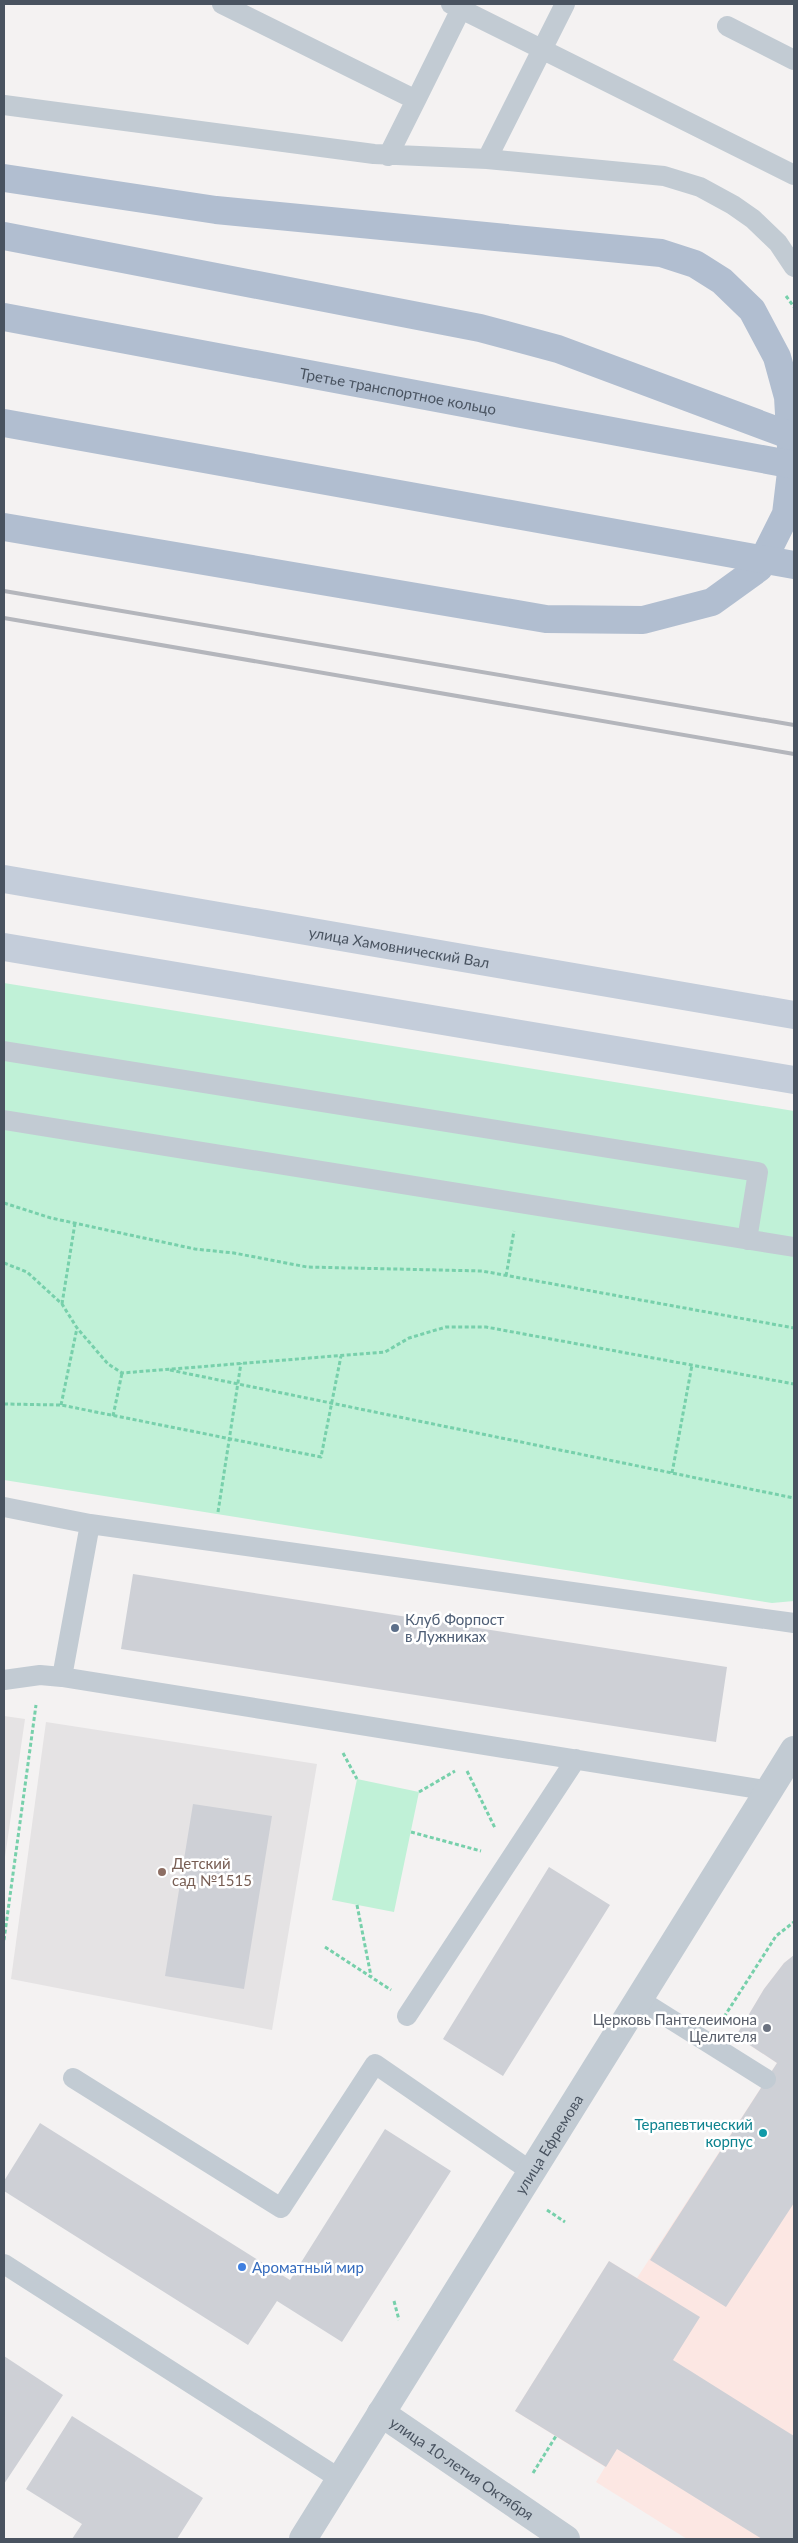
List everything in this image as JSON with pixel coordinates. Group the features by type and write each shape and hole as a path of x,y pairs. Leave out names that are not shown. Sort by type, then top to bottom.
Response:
{"main road":[{"path":"4,178 216,210 661,253 695,264 722,281 752,310 777,357 788,397 792,464 786,514 759,568 712,602 643,620 546,619 4,526"},
{"path":"4,236 480,328 558,349 794,437"},
{"name":"Третье транспортное кольцо","path":"4,317 794,464"},
{"path":"4,423 794,565"},
{"name":"улица Хамовнический Вал","path":"4,879 794,1015"},
{"path":"4,947 794,1080"}],"street":[{"name":"улица Ефремова","path":"303,2539 794,1752"},
{"name":"улица 10-летия Октября","path":"381,2414 566,2539"}],"lane":[{"path":"222,4 416,100"},
{"path":"487,159 565,4"},
{"path":"388,156 416,100 456,6 794,175"},
{"path":"727,26 794,60"},
{"path":"4,105 388,156 487,159 664,176 700,187 733,205 753,219 778,243 794,267"},
{"path":"4,1051 758,1172 747,1240"},
{"path":"4,1120 794,1247"},
{"path":"4,1507 90,1524 794,1623"},
{"path":"62,1677 90,1524"},
{"path":"4,1680 40,1675 62,1677 771,1791"},
{"path":"411,2010 576,1760"},
{"path":"640,2000 766,2079"},
{"path":"73,2078 281,2208 376,2064 532,2172"},
{"path":"4,2264 340,2479"}],"path":[{"path":"4,1203 75,1223 195,1249 234,1253 307,1267 482,1271 794,1328"},
{"path":"506,1276 518,1203"},
{"path":"62,1304 75,1223"},
{"path":"4,1264 27,1272 62,1304 77,1328 108,1364 122,1372 385,1352 409,1338 446,1327 486,1327 794,1384"},
{"path":"61,1405 77,1328"},
{"path":"4,1404 61,1405 321,1457 341,1356"},
{"path":"213,1541 241,1363"},
{"path":"672,1473 692,1365"},
{"path":"165,1369 794,1498"},
{"path":"113,1416 122,1372"},
{"path":"4,1940 40,1675"},
{"path":"450,1740 510,1859"},
{"path":"419,1792 464,1766"},
{"path":"411,1832 510,1859"},
{"path":"357,1905 371,1976"},
{"path":"723,2019 776,1936 794,1922"},
{"path":"325,1947 371,1976 411,2010"},
{"path":"532,2473 556,2436"}],"shaded area":[{"path":"4,1716 25,1719 4,1864"},
{"name":"Детский сад №1515","path":"46,1722 317,1764 272,2030 11,1979"},
{"path":"794,1955 794,2539 687,2539 596,2482 605,2467 515,2411 609,2261 637,2278 777,2063 736,2036 764,1989 784,1963"}],"green space":[{"path":"4,983 794,1111 794,1601 772,1603 4,1480"},
{"path":"357,1779 419,1792 394,1912 332,1900"}],"building":[{"path":"133,1574 727,1667 716,1742 121,1649"},
{"path":"193,1804 272,1816 244,1989 165,1976"},
{"path":"549,1867 610,1905 503,2076 443,2039"},
{"name":"Терапевтический корпус","path":"794,1955 794,2203 726,2307 650,2260 777,2063 736,2036 764,1989 784,1963"},
{"path":"40,2123 290,2280 385,2129 451,2171 342,2342 277,2301 248,2345 4,2191 4,2181"},
{"path":"609,2261 700,2317 673,2360 794,2436 794,2539 762,2539 617,2449 606,2467 515,2411"},
{"path":"4,2356 63,2395 4,2484"},
{"path":"72,2416 203,2498 177,2539 72,2539 82,2524 26,2489"}],"railway":[{"path":"4,591 794,725"},
{"path":"4,618 794,754"}],"place":[{"name":"Клуб Форпост в Лужниках","path":"395,1628"},
{"name":"Детский сад №1515","path":"162,1872"},
{"name":"Церковь Пантелеимона Целителя","path":"767,2028"},
{"name":"Терапевтический корпус","path":"763,2133"},
{"name":"Ароматный мир","path":"242,2267"}]}
